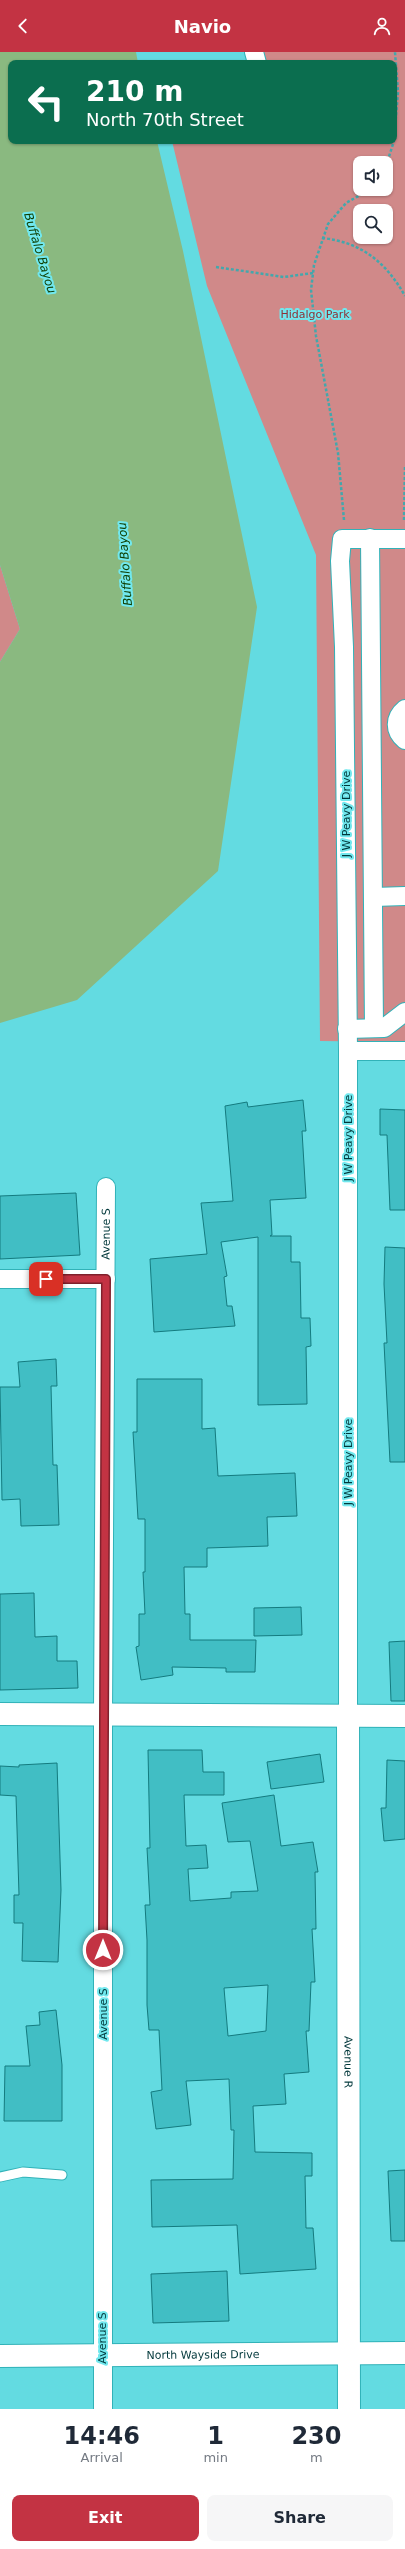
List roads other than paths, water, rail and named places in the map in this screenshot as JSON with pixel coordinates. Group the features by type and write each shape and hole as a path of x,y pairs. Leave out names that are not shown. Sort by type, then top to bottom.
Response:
{"main road":[{"path":"0,1714 405,1716"},
{"name":"Avenue R","path":"348,1716 349,2409"},
{"name":"North Wayside Drive","path":"0,2356 405,2353"}],"street":[{"path":"374,1028 370,538 405,538"},
{"name":"J W Peavy Drive","path":"348,1716 348,1050 344,647 340,561 342,539 370,538"},
{"path":"405,709 401,712 396,724 397,731 405,740"},
{"path":"374,897 405,896"},
{"path":"347,1029 384,1028 405,1012"},
{"path":"348,1050 405,1051"},
{"name":"Avenue S","path":"103,2409 103,1715 106,1187"},
{"path":"0,1279 106,1279"}],"lane":[{"path":"0,2177 23,2172 62,2175"}],"water":[{"name":"Buffalo Bayou","path":"0,52 136,52 137,60 8,60 8,144 158,144 183,251 257,607 218,871 77,1000 0,1023 0,662 20,629 0,565"}],"park label":[{"name":"Hidalgo Park","path":"315,314"}]}
